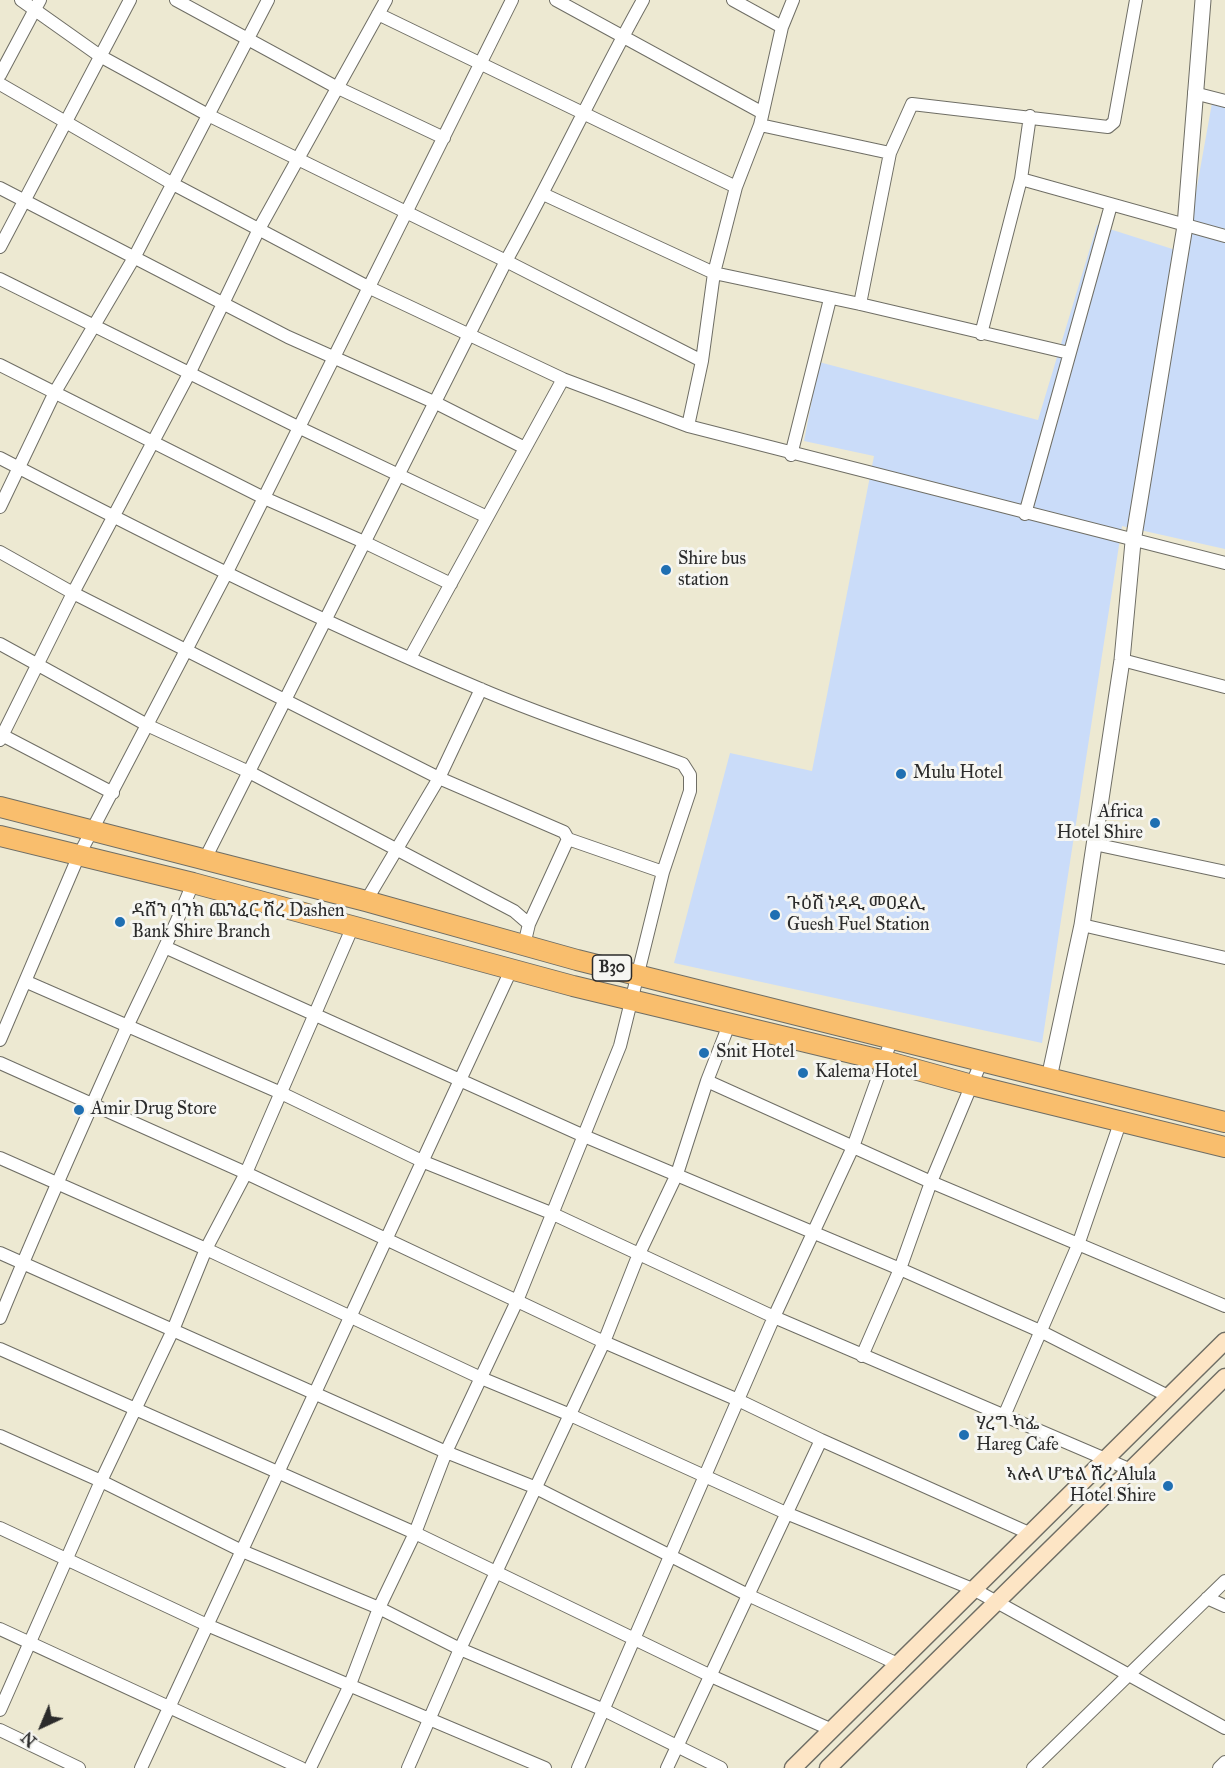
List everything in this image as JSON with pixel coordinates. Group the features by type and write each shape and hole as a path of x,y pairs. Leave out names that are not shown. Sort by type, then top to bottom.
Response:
{"highway":[{"name":"B30","path":"0,807 366,901 524,945 1225,1122"},
{"name":"B30","path":"0,836 193,883 633,1001 730,1022 972,1085 1225,1147"},
{"path":"702,1016 708,991"}],"main road":[{"path":"793,1768 900,1665 1225,1341"},
{"path":"828,1768 1225,1377"}],"street":[{"path":"21,0 37,6 100,56 208,115 408,212 702,361"},
{"path":"0,247 129,0"},
{"path":"176,0 336,87 444,138"},
{"path":"0,507 55,392 135,256 268,0"},
{"path":"113,793 1,736 40,664 73,593 190,372 259,229 386,0"},
{"path":"0,1040 27,982 79,855 149,726 227,572 262,497 300,428 512,0"},
{"path":"556,0 623,35 760,119 890,153"},
{"path":"205,859 506,261 543,194 581,114 643,0"},
{"path":"733,0 782,27"},
{"path":"688,426 702,361 714,273 736,187 760,119 782,27 793,0"},
{"path":"860,304 890,153 912,104 1030,116 1102,128 1114,122 1136,0"},
{"path":"1042,1102 1082,925 1122,660 1133,542 1185,226 1203,0"},
{"path":"0,75 37,6"},
{"path":"378,14 736,187"},
{"path":"0,84 172,184 369,288 562,379 688,426 791,455 1133,542 1225,563"},
{"path":"1194,93 1225,101"},
{"path":"981,334 1021,178 1030,116"},
{"path":"1021,178 1225,236"},
{"path":"0,188 26,199 222,303 333,358 436,403 523,447"},
{"path":"543,194 714,273 860,304 1069,353"},
{"path":"1025,514 1111,205"},
{"path":"0,279 300,428 487,517"},
{"path":"791,455 830,299"},
{"path":"0,365 262,497 451,584"},
{"path":"410,658 562,379"},
{"path":"0,458 227,572 410,658 481,689 683,764 690,775 690,791 663,872 640,974 620,1046 517,1301 446,1452 415,1533 379,1608 349,1687 310,1768"},
{"path":"0,552 73,593 438,777 564,832 568,839 663,872"},
{"path":"0,644 149,726 249,772 398,849 514,911 529,924"},
{"path":"1122,660 1225,687"},
{"path":"366,901 438,777 481,689"},
{"path":"524,945 529,924 568,839"},
{"path":"1094,844 1225,872"},
{"path":"0,1318 57,1182 128,1025 167,948 193,883"},
{"path":"1082,925 1225,958"},
{"path":"0,1710 101,1481 173,1330 206,1249 246,1173 353,926"},
{"path":"167,948 584,1136 900,1269 1040,1331 1168,1396"},
{"path":"141,1768 277,1470 424,1162 512,968"},
{"path":"27,982 281,1094 424,1162 551,1213 638,1256 862,1356 1107,1457 1131,1470"},
{"path":"408,1768 534,1487 604,1342 638,1256 677,1174 707,1081 730,1022"},
{"path":"578,1768 632,1638 672,1554 774,1317 853,1147 892,1038"},
{"path":"862,1356 900,1269 931,1182 982,1060"},
{"path":"0,1063 246,1173 385,1241 604,1342 738,1400 821,1440 1031,1534"},
{"path":"707,1081 931,1182 1225,1306"},
{"path":"1004,1416 1078,1245 1121,1120"},
{"path":"0,1158 206,1249 481,1378 568,1414 786,1513 975,1590 1225,1728"},
{"path":"0,1253 446,1452 534,1487 672,1554 750,1596 900,1665"},
{"path":"0,1350 137,1408 415,1533 711,1676 832,1730"},
{"path":"0,1436 101,1481 242,1551 379,1608 460,1649 604,1710 721,1768"},
{"path":"667,1768 750,1596 821,1440"},
{"path":"0,1528 207,1625 349,1687 431,1718 546,1768"},
{"path":"1033,1768 1225,1581"},
{"path":"1207,1598 1225,1606"},
{"path":"0,1629 301,1768"},
{"path":"0,1730 79,1768"},
{"path":"1219,1768 1225,1762"}],"shaded area":[{"path":"1214,92 1225,94 1225,549 1122,526 1042,1043 674,963 730,753 812,771 874,456 804,441 819,362 1038,420 1097,225 1185,253"}],"place":[{"name":"Shire bus station","path":"666,570"},
{"name":"Mulu Hotel","path":"901,774"},
{"name":"Africa Hotel Shire","path":"1155,823"},
{"name":"ጉዕሽ ነዳዲ መዐደሊ Guesh Fuel Station","path":"775,915"},
{"name":"ዳሸን ባንክ ጨንፈር ሽረ Dashen Bank Shire Branch","path":"120,922"},
{"name":"Snit Hotel","path":"704,1053"},
{"name":"Kalema Hotel","path":"803,1073"},
{"name":"Amir Drug Store","path":"79,1110"},
{"name":"ሃረግ ካፌ Hareg Cafe","path":"964,1435"},
{"name":"ኣሉላ ሆቴል ሽረ Alula Hotel Shire","path":"1168,1486"}]}
